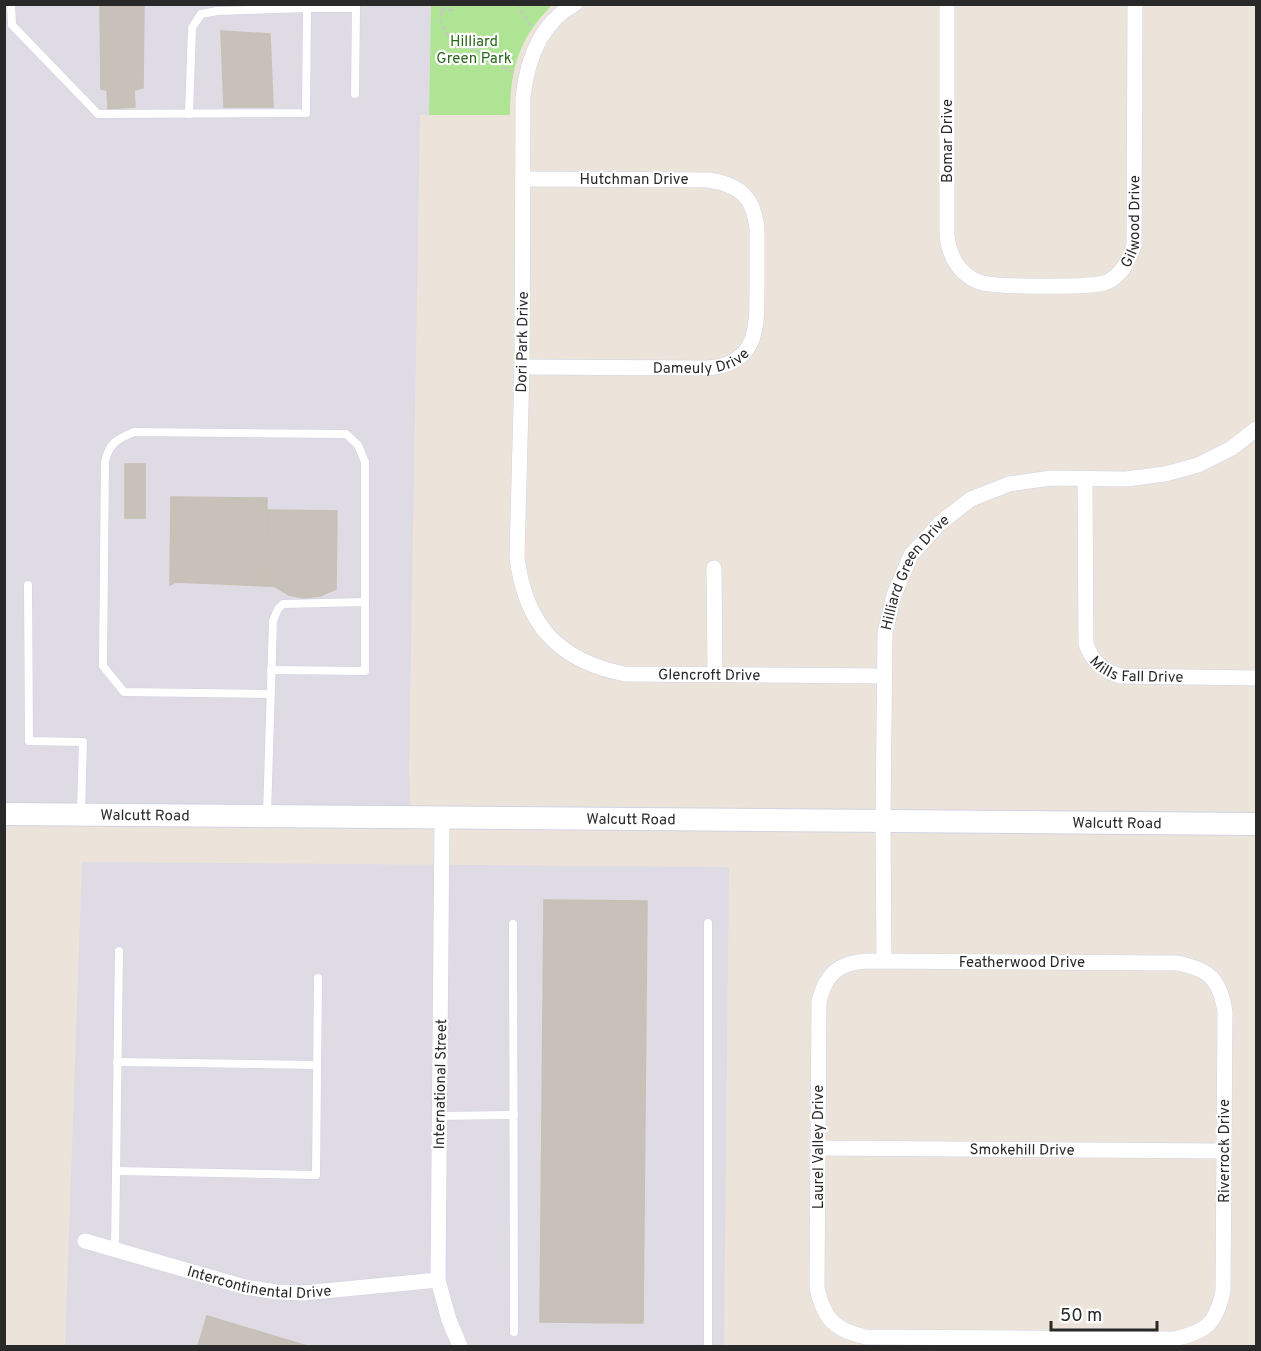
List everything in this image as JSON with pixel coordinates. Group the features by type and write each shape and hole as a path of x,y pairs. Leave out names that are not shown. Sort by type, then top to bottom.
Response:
{"street":[{"name":"Dori Park Drive","path":"547,634 534,618 526,598 517,557 522,367 523,98 525,78 537,44 556,18 575,4"},
{"name":"Bomar Drive","path":"947,4 947,236 951,256 964,273"},
{"name":"Gilwood Drive","path":"964,273 982,283 995,285 1086,285 1106,282 1119,274 1128,261 1134,246 1136,4"},
{"name":"Hutchman Drive","path":"523,179 709,180 727,183 742,192"},
{"name":"Dameuly Drive","path":"522,367 708,368 731,364 742,356 757,326 758,229 754,208 742,192"},
{"name":"Hilliard Green Drive","path":"884,960 885,633 894,595 911,555 939,523 971,499 1009,484 1051,478 1126,478 1165,474 1187,468 1233,448 1257,429"},
{"name":"Mills Fall Drive","path":"1085,478 1086,644 1091,657 1100,667 1120,676 1257,678"},
{"path":"714,568 715,674"},
{"name":"Glencroft Drive","path":"547,634 564,650 582,661 604,670 625,674 884,676"},
{"name":"Walcutt Road","path":"4,814 1257,824"},
{"name":"International Street","path":"442,819 438,1280 449,1320 460,1347"},
{"name":"Featherwood Drive","path":"832,973 844,964 884,960 1177,963 1196,966 1212,977"},
{"name":"Laurel Valley Drive","path":"832,973 823,985 819,1001 817,1288 821,1306 831,1322 847,1333 866,1337 1174,1339 1193,1335 1210,1325"},
{"name":"Riverrock Drive","path":"1210,1325 1219,1309 1223,1291 1225,1012 1222,993 1212,977"},
{"name":"Smokehill Drive","path":"819,1148 1224,1151"},
{"name":"Intercontinental Drive","path":"85,1241 245,1287 276,1292 303,1293 438,1280"}],"lane":[{"path":"11,4 12,25 98,114 306,113 307,8"},
{"path":"189,114 192,28 201,14 217,11 356,6 355,94"},
{"path":"270,694 124,692 103,666 105,462 108,449 119,438 134,432 346,434 358,445 365,462 364,671 271,670"},
{"path":"28,585 28,741 83,742 81,815"},
{"path":"267,817 273,621 278,609 283,604 365,602"},
{"path":"708,922 708,1347"},
{"path":"513,924 514,1332"},
{"path":"115,1250 119,951"},
{"path":"116,1171 316,1175 318,978"},
{"path":"117,1062 317,1065"},
{"path":"440,1116 514,1115"}],"path":[{"path":"443,4 442,26 452,40 496,60 513,73"},
{"path":"516,4 532,28"},
{"path":"441,10 456,10"}],"shaded area":[{"path":"5,5 431,5 429,115 420,115 409,769 411,818 5,814"},
{"path":"82,862 729,867 724,1346 65,1346"}],"green space":[{"name":"Hilliard Green Park","path":"431,5 552,5 524,42 519,55 512,83 510,115 429,115"}],"building":[{"path":"100,4 144,4 143,88 134,90 135,107 108,109 107,90 101,89"},
{"path":"221,31 270,34 273,107 224,107"},
{"path":"125,464 145,464 145,518 125,518"},
{"path":"171,497 267,498 266,586 176,582 170,585"},
{"path":"268,510 337,511 336,589 320,596 304,598 289,595 274,586 266,586"},
{"path":"544,900 647,901 643,1323 540,1322"},
{"path":"207,1316 307,1346 198,1346"}]}
